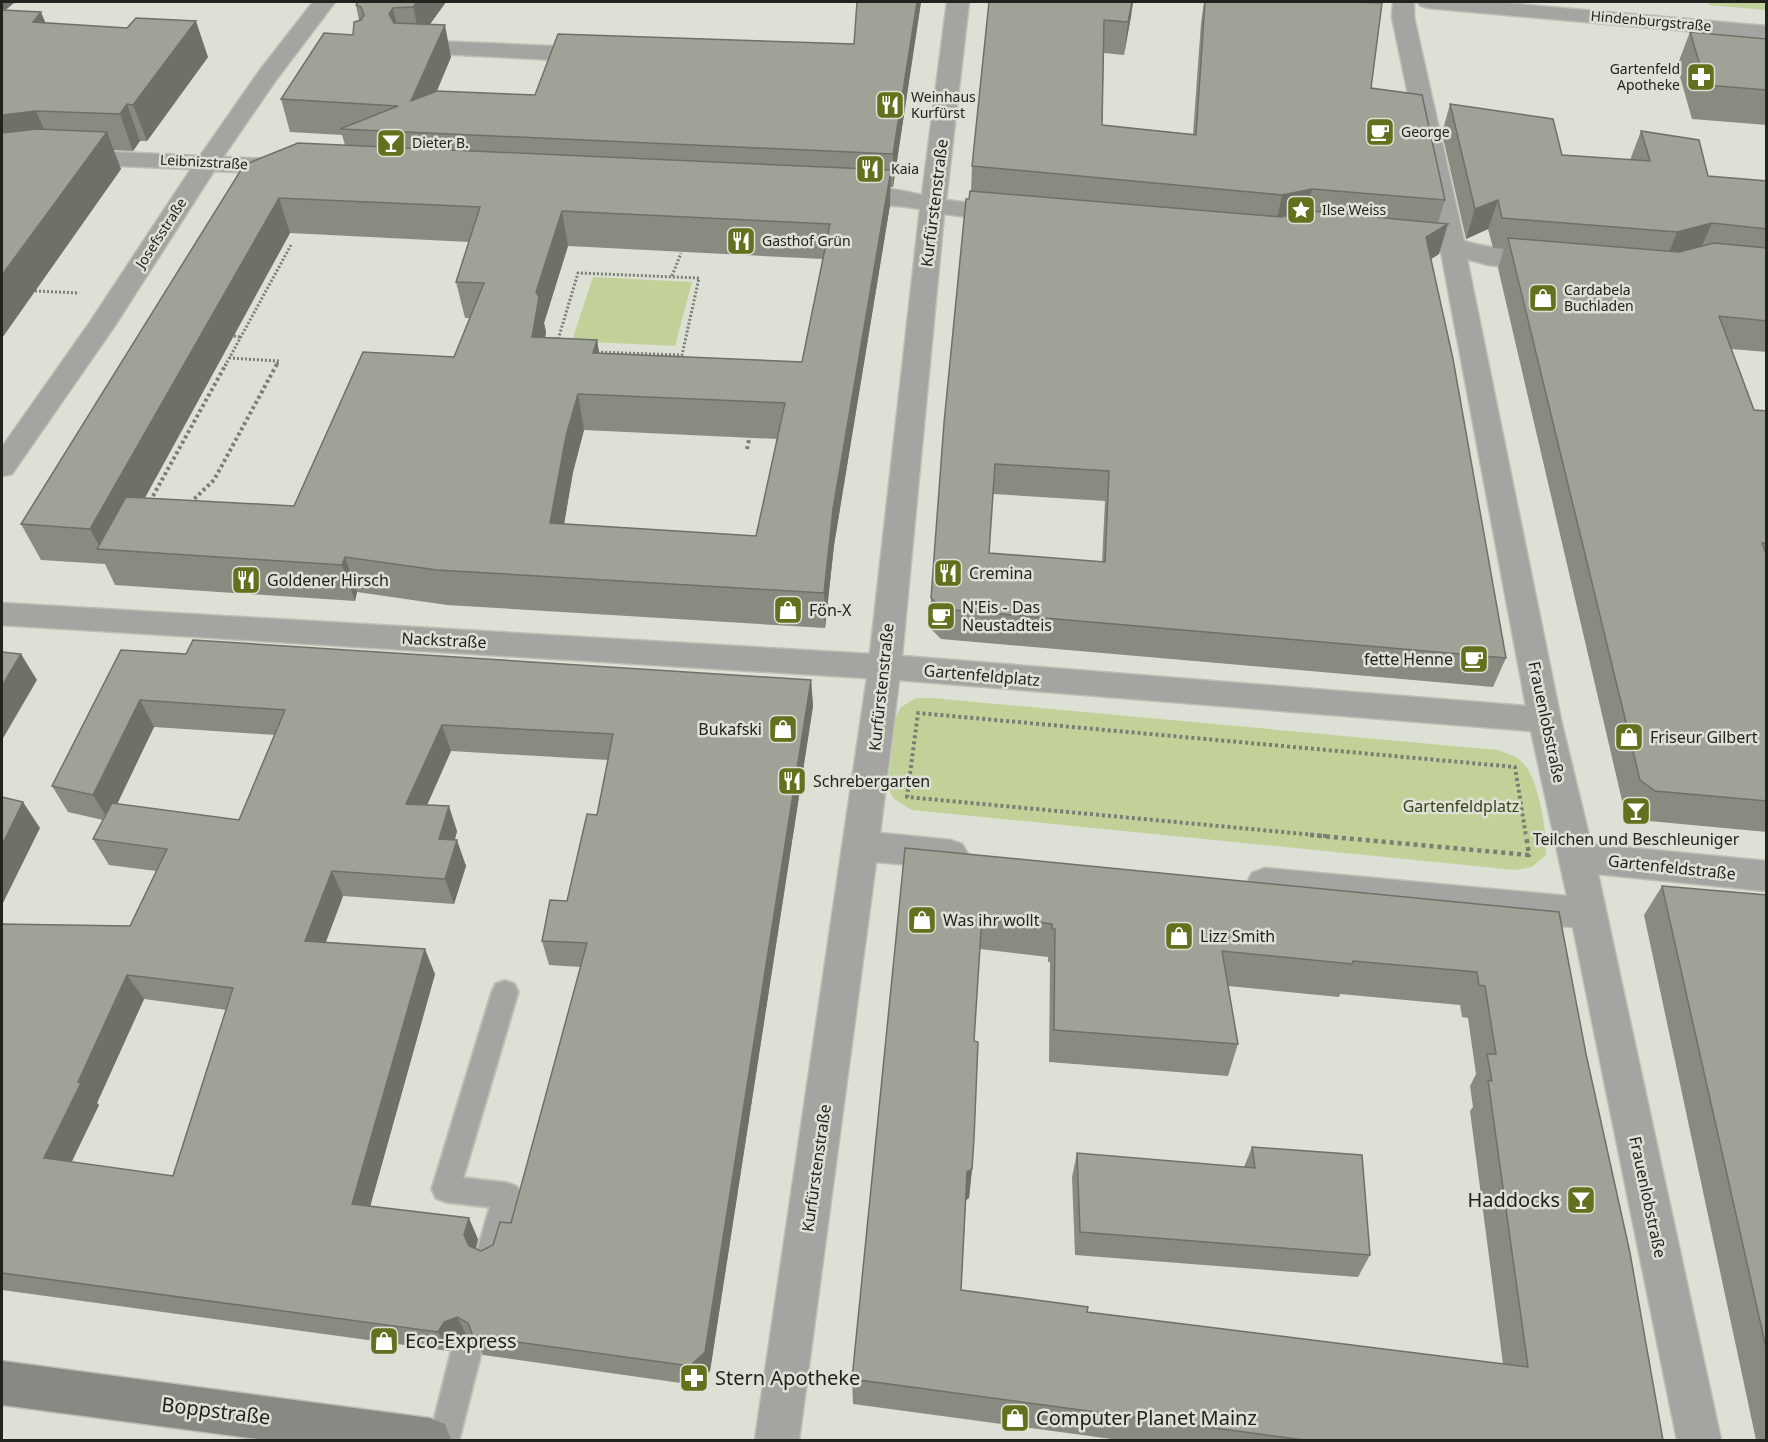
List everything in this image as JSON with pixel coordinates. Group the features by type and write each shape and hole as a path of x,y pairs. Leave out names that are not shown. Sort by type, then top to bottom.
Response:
{"street":[{"name":"Josefsstraße","path":"2,467 112,309 207,162 293,40 324,2"},
{"name":"Kurfürstenstraße","path":"777,1440 862,846 885,667 933,205 958,2"},
{"name":"Frauenlobstraße","path":"1403,2 1403,17 1452,246 1545,720 1577,857 1699,1440"},
{"name":"Hindenburgstraße","path":"1428,2 1767,32"},
{"path":"293,40 324,42"},
{"path":"409,47 623,57"},
{"name":"Leibnizstraße","path":"2,162 52,156 314,168"},
{"path":"826,194 895,196 962,211 1031,217"},
{"path":"1375,239 1452,246 1488,257 1571,264"},
{"name":"Nackstraße","path":"2,614 885,667"},
{"name":"Gartenfeldplatz","path":"885,667 1545,720"},
{"path":"862,846 977,857"},
{"name":"Gartenfeldstraße","path":"1577,857 1767,876"},
{"path":"1236,881 1587,913"},
{"name":"Boppstraße","path":"2,1383 242,1428 429,1440"}],"lane":[{"path":"490,1255 507,1196 446,1189 505,992"},
{"path":"444,1440 466,1353"}],"path":[{"path":"153,496 291,245"},
{"path":"672,276 681,253"},
{"path":"278,255 285,255"},
{"path":"554,350 578,273 699,278 682,355 589,351"},
{"path":"35,291 83,293"},
{"path":"248,309 255,310"},
{"path":"234,336 240,337"},
{"path":"185,508 214,480 279,361 229,358"},
{"path":"214,374 220,374"},
{"path":"747,449 751,427"},
{"path":"183,430 189,430"},
{"path":"160,471 167,470"},
{"path":"918,713 1515,767 1529,855 907,797 918,713"}],"green space":[{"path":"1708,2 1766,2 1766,10 1709,5"},
{"path":"593,277 692,282 675,346 572,341"},
{"name":"Gartenfeldplatz","path":"916,698 1497,750 1510,754 1522,762 1533,780 1543,820 1546,855 1532,867 1515,870 912,810 894,799 888,788 895,719 901,707"}],"building":[{"path":"358,2 417,2 413,7 393,8 389,14 394,23 445,25 411,101 437,91 535,95 558,34 854,44 857,2 917,2 893,154 340,129 398,106 281,99 324,33 353,35 354,22 361,20 364,15 361,7 356,5"},
{"path":"989,2 1132,2 1128,22 1104,20 1102,125 1196,135 1205,2 1382,3 1371,88 1422,95 1445,200 1312,189 1282,195 972,166"},
{"path":"2,10 41,12 33,22 127,28 136,18 196,21 133,105 127,104 120,114 36,111 2,115"},
{"path":"1690,32 1767,39 1767,90 1706,85"},
{"path":"1450,104 1553,119 1562,155 1650,161 1641,131 1699,140 1708,176 1767,181 1767,229 1712,223 1677,232 1502,218 1498,200 1475,209"},
{"path":"37,129 107,132 2,275 2,133"},
{"path":"298,143 891,170 833,509 824,593 437,570 345,557 342,565 97,549 126,497 294,506 363,352 454,357 484,283 456,282 480,207 279,198 90,529 21,524 244,165","holes":["562,211 830,224 802,362 593,353 597,340 532,337 539,297 536,292","578,394 785,403 756,536 550,523 566,436"]},
{"path":"970,191 1281,217 1311,211 1448,224 1426,237 1453,359 1506,658 942,609 931,598 944,423 966,199 969,199","holes":["995,464 1109,471 1105,562 989,553"]},
{"path":"1508,238 1679,252 1714,243 1767,248 1767,321 1719,316 1754,410 1767,411 1767,543 1762,543 1767,556 1767,801 1655,791 1640,780"},
{"path":"193,640 811,680 705,1352 690,1366 473,1336 468,1323 457,1317 444,1322 438,1332 2,1273 2,924 130,926 167,849 93,839 112,803 239,820 285,710 140,700 93,795 52,786 121,650 186,654","holes":["442,725 613,734 597,815 587,814 567,901 550,900 542,941 587,943 511,1223 500,1222 493,1245 481,1251 469,1246 464,1235 469,1218 352,1204 425,949 305,941 332,871 445,879 457,840 439,839 449,806 406,804","127,975 233,988 173,1176 44,1158 81,1083 78,1082"]},
{"path":"2,652 21,654 2,686"},
{"path":"2,797 23,802 2,845"},
{"path":"905,848 1559,912 1586,1054 1630,1253 1663,1440 1304,1440 852,1379","holes":["982,915 1052,924 1052,929 1055,929 1054,1030 1238,1044 1222,951 1352,964 1353,961 1477,972 1479,985 1485,986 1496,1054 1487,1054 1492,1081 1488,1080 1528,1367 1087,1312 1088,1307 961,1290 967,1172 972,1169 974,1138 978,1042 974,1041"]},
{"path":"1662,886 1767,895 1767,1352"},
{"path":"1252,1147 1362,1155 1370,1255 1080,1232 1077,1153 1255,1168"}],"place":[{"name":"Gartenfeld Apotheke","path":"1701,77"},
{"name":"Weinhaus Kurfürst","path":"890,105"},
{"name":"George","path":"1380,132"},
{"name":"Dieter B.","path":"391,143"},
{"name":"Kaia","path":"870,169"},
{"name":"Ilse Weiss","path":"1301,210"},
{"name":"Gasthof Grün","path":"741,241"},
{"name":"Cardabela Buchladen","path":"1543,298"},
{"name":"Cremina","path":"948,573"},
{"name":"Goldener Hirsch","path":"246,580"},
{"name":"Fön-X","path":"788,610"},
{"name":"N'Eis - Das Neustadteis","path":"941,616"},
{"name":"fette Henne","path":"1474,659"},
{"name":"Bukafski","path":"783,729"},
{"name":"Friseur Gilbert","path":"1629,737"},
{"name":"Schrebergarten","path":"792,781"},
{"name":"Teilchen und Beschleuniger","path":"1636,811"},
{"name":"Was ihr wollt","path":"922,920"},
{"name":"Lizz Smith","path":"1179,936"},
{"name":"Haddocks","path":"1581,1200"},
{"name":"Eco-Express","path":"384,1341"},
{"name":"Stern Apotheke","path":"694,1378"},
{"name":"Computer Planet Mainz","path":"1015,1418"}]}
